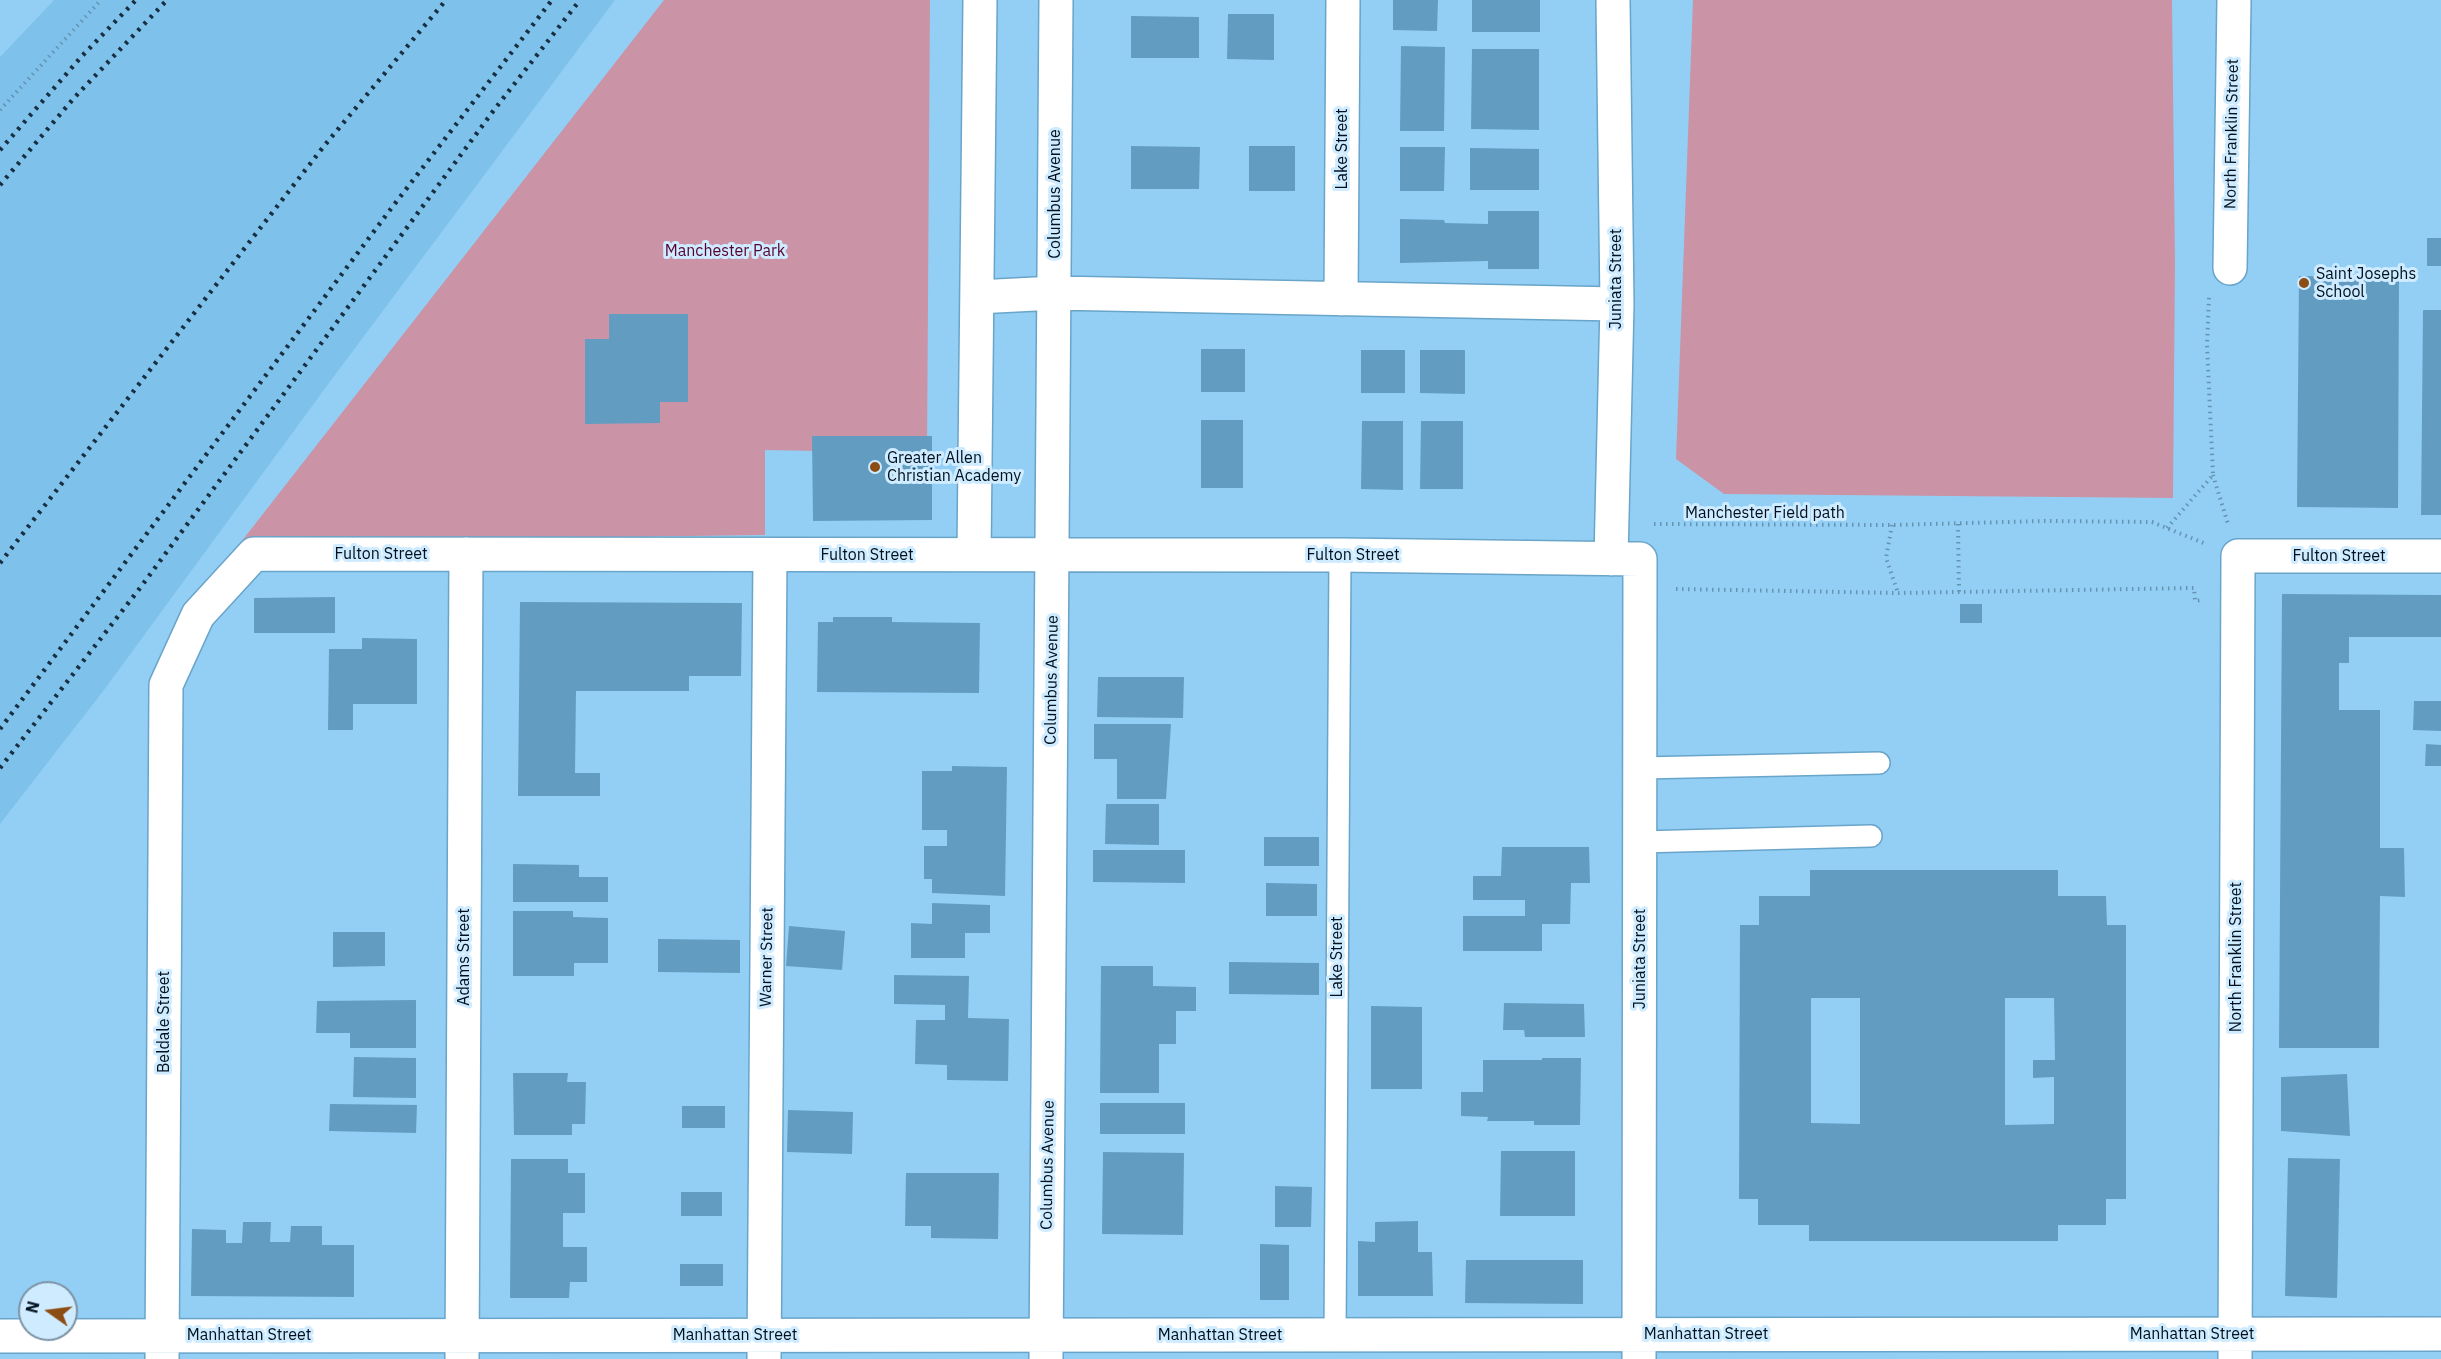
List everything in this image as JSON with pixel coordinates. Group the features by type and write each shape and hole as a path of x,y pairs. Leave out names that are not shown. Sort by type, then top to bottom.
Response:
{"street":[{"path":"974,554 980,0"},
{"name":"Columbus Avenue","path":"1046,1348 1054,555 1056,0"},
{"name":"Lake Street","path":"1341,299 1343,0"},
{"name":"Juniata Street","path":"1614,0 1617,304 1626,559 1641,768 1638,1347"},
{"name":"North Franklin Street","path":"2230,268 2234,0"},
{"path":"977,297 1055,293 1617,304"},
{"name":"Fulton Street","path":"166,686 198,615 254,554 1340,555 1626,559"},
{"name":"Adams Street","path":"462,1347 466,555"},
{"name":"Warner Street","path":"764,1347 770,555"},
{"name":"North Franklin Street","path":"2235,1346 2238,556"},
{"name":"Fulton Street","path":"2238,556 2441,556"},
{"name":"Beldale Street","path":"162,1347 166,686"},
{"name":"Manhattan Street","path":"0,1335 162,1347 1046,1348 2235,1346 2441,1334"}],"lane":[{"name":"Lake Street","path":"1335,1347 1340,555"},
{"path":"1641,768 1879,763"},
{"path":"1640,842 1871,836"}],"path":[{"path":"0,110 101,0"},
{"path":"2230,268 2210,280 2207,345 2213,475 2238,556"},
{"name":"Manchester Field path","path":"1650,524 1892,525 2044,521 2152,522 2167,528 2213,475"},
{"path":"1958,523 1959,592"},
{"path":"1892,525 1886,558 1898,593"},
{"path":"1673,598 1674,589 1898,593 2194,588 2195,601 2237,594"}],"shaded area":[{"path":"54,0 615,0 329,383 104,690 0,824 0,57"}],"green space":[{"name":"Manchester Park","path":"664,0 930,0 927,453 765,450 765,535 241,542"},
{"path":"1693,0 2172,0 2175,264 2173,498 1724,494 1676,459"}],"building":[{"path":"1393,0 1438,0 1437,31 1393,30"},
{"path":"1472,0 1540,0 1540,32 1472,32"},
{"path":"1228,14 1274,14 1274,60 1227,59"},
{"path":"1131,16 1199,17 1199,58 1131,58"},
{"path":"1401,46 1445,47 1444,131 1400,131"},
{"path":"1472,49 1539,49 1539,130 1471,129"},
{"path":"1131,146 1200,147 1199,189 1131,189"},
{"path":"1249,146 1295,146 1295,191 1249,191"},
{"path":"1400,147 1445,147 1444,191 1400,191"},
{"path":"1470,148 1539,149 1539,190 1470,190"},
{"path":"1488,211 1539,211 1539,269 1488,269 1488,261 1400,263 1400,219 1488,224"},
{"path":"2427,238 2441,238 2441,266 2427,266"},
{"path":"2299,276 2399,277 2398,508 2297,507"},
{"path":"2423,310 2441,310 2441,515 2421,515"},
{"path":"609,314 688,314 688,402 660,402 660,423 585,424 585,339 609,339"},
{"path":"1201,349 1245,349 1245,392 1201,392"},
{"path":"1361,350 1405,350 1405,393 1361,393"},
{"path":"1420,350 1465,350 1465,394 1420,393"},
{"path":"1201,420 1243,420 1243,488 1201,488"},
{"path":"1362,421 1403,421 1403,490 1361,489"},
{"path":"1421,421 1463,421 1463,489 1420,489"},
{"path":"812,436 932,436 932,520 813,521"},
{"path":"2282,594 2441,595 2441,637 2349,637 2349,663 2339,663 2339,710 2380,710 2380,848 2404,848 2405,897 2380,896 2379,1048 2279,1048"},
{"path":"335,597 335,633 254,633 254,598"},
{"path":"520,602 742,603 741,676 689,676 689,691 576,691 575,773 600,773 600,796 518,796"},
{"path":"1960,604 1982,604 1982,623 1960,623"},
{"path":"833,617 892,617 892,622 980,623 979,693 817,692 818,622 833,622"},
{"path":"362,638 417,639 417,704 353,704 353,730 328,730 329,649 362,649"},
{"path":"1098,677 1184,677 1183,718 1097,717"},
{"path":"2414,701 2441,701 2441,731 2413,730"},
{"path":"1094,724 1171,724 1166,799 1117,799 1117,759 1094,759"},
{"path":"2426,744 2441,745 2441,766 2425,766"},
{"path":"952,766 1007,767 1005,896 932,893 932,879 924,879 924,846 947,846 947,830 922,830 922,771 952,771"},
{"path":"1106,804 1159,804 1159,845 1105,844"},
{"path":"1264,837 1319,837 1319,866 1264,866"},
{"path":"1502,847 1589,847 1590,883 1571,883 1570,924 1542,924 1542,951 1463,951 1463,916 1525,916 1525,900 1473,900 1473,876 1501,876"},
{"path":"1093,850 1185,850 1185,883 1093,882"},
{"path":"513,864 579,865 579,877 608,877 608,902 513,902"},
{"path":"1810,870 2058,870 2058,896 2106,896 2107,925 2126,925 2126,1199 2106,1199 2106,1225 2058,1225 2058,1241 1809,1241 1809,1225 1758,1225 1758,1199 1739,1199 1740,925 1759,925 1759,896 1810,896","holes":["1811,998 1860,998 1860,1124 1811,1123","2005,998 2054,998 2055,1060 2033,1060 2033,1078 2054,1077 2054,1124 2005,1125"]},
{"path":"1266,883 1317,884 1317,916 1266,916"},
{"path":"932,903 990,905 990,933 965,933 965,958 911,958 911,923 932,924"},
{"path":"513,911 573,911 573,917 608,918 608,963 574,963 574,976 513,976"},
{"path":"789,926 845,931 842,970 786,966"},
{"path":"333,932 385,932 385,966 333,967"},
{"path":"658,939 740,940 740,973 658,972"},
{"path":"1229,962 1319,963 1319,995 1229,994"},
{"path":"1101,966 1153,966 1153,986 1196,987 1196,1011 1176,1011 1176,1044 1159,1044 1159,1093 1100,1093"},
{"path":"894,975 969,976 968,1018 1009,1019 1008,1081 947,1080 947,1065 915,1064 916,1020 945,1020 945,1005 894,1004"},
{"path":"416,1000 416,1048 350,1048 350,1033 316,1033 317,1001"},
{"path":"1504,1003 1584,1004 1585,1037 1525,1037 1524,1030 1503,1030"},
{"path":"1371,1006 1422,1007 1422,1089 1371,1089"},
{"path":"354,1057 416,1058 416,1098 353,1097"},
{"path":"1542,1058 1581,1058 1580,1125 1534,1125 1534,1121 1487,1121 1488,1117 1461,1116 1461,1092 1483,1092 1483,1060 1542,1060"},
{"path":"513,1073 568,1073 567,1082 586,1082 585,1124 572,1124 572,1135 514,1135"},
{"path":"2347,1074 2350,1136 2281,1131 2281,1077"},
{"path":"1100,1103 1185,1103 1185,1134 1100,1134"},
{"path":"330,1104 417,1105 416,1133 329,1131"},
{"path":"682,1106 725,1106 725,1128 682,1128"},
{"path":"788,1110 853,1112 852,1154 787,1152"},
{"path":"1501,1151 1575,1151 1575,1216 1500,1216"},
{"path":"1103,1152 1184,1153 1183,1235 1102,1234"},
{"path":"2288,1158 2340,1159 2337,1298 2285,1296"},
{"path":"511,1159 568,1159 568,1173 585,1173 585,1213 563,1213 563,1247 587,1247 587,1282 570,1282 569,1298 510,1298"},
{"path":"906,1173 999,1173 998,1239 931,1238 931,1226 905,1226"},
{"path":"1275,1186 1312,1187 1311,1227 1275,1227"},
{"path":"681,1192 722,1192 722,1216 681,1216"},
{"path":"1418,1221 1418,1252 1432,1252 1433,1296 1358,1296 1358,1241 1375,1242 1375,1222"},
{"path":"243,1222 271,1222 270,1242 290,1242 291,1226 322,1226 322,1245 354,1245 354,1297 191,1296 192,1229 226,1230 226,1243 242,1243"},
{"path":"1260,1244 1289,1245 1289,1300 1260,1300"},
{"path":"1466,1260 1583,1260 1583,1304 1465,1303"},
{"path":"680,1264 723,1264 723,1286 680,1286"}],"railway":[{"path":"0,150 82,56 136,0"},
{"path":"0,185 74,98 167,0"},
{"path":"0,563 324,146 446,0"},
{"path":"0,729 390,210 552,0"},
{"path":"0,768 140,588 494,110 580,0"}],"place":[{"name":"Saint Josephs School","path":"2304,283"},
{"name":"Greater Allen Christian Academy","path":"875,467"}]}
